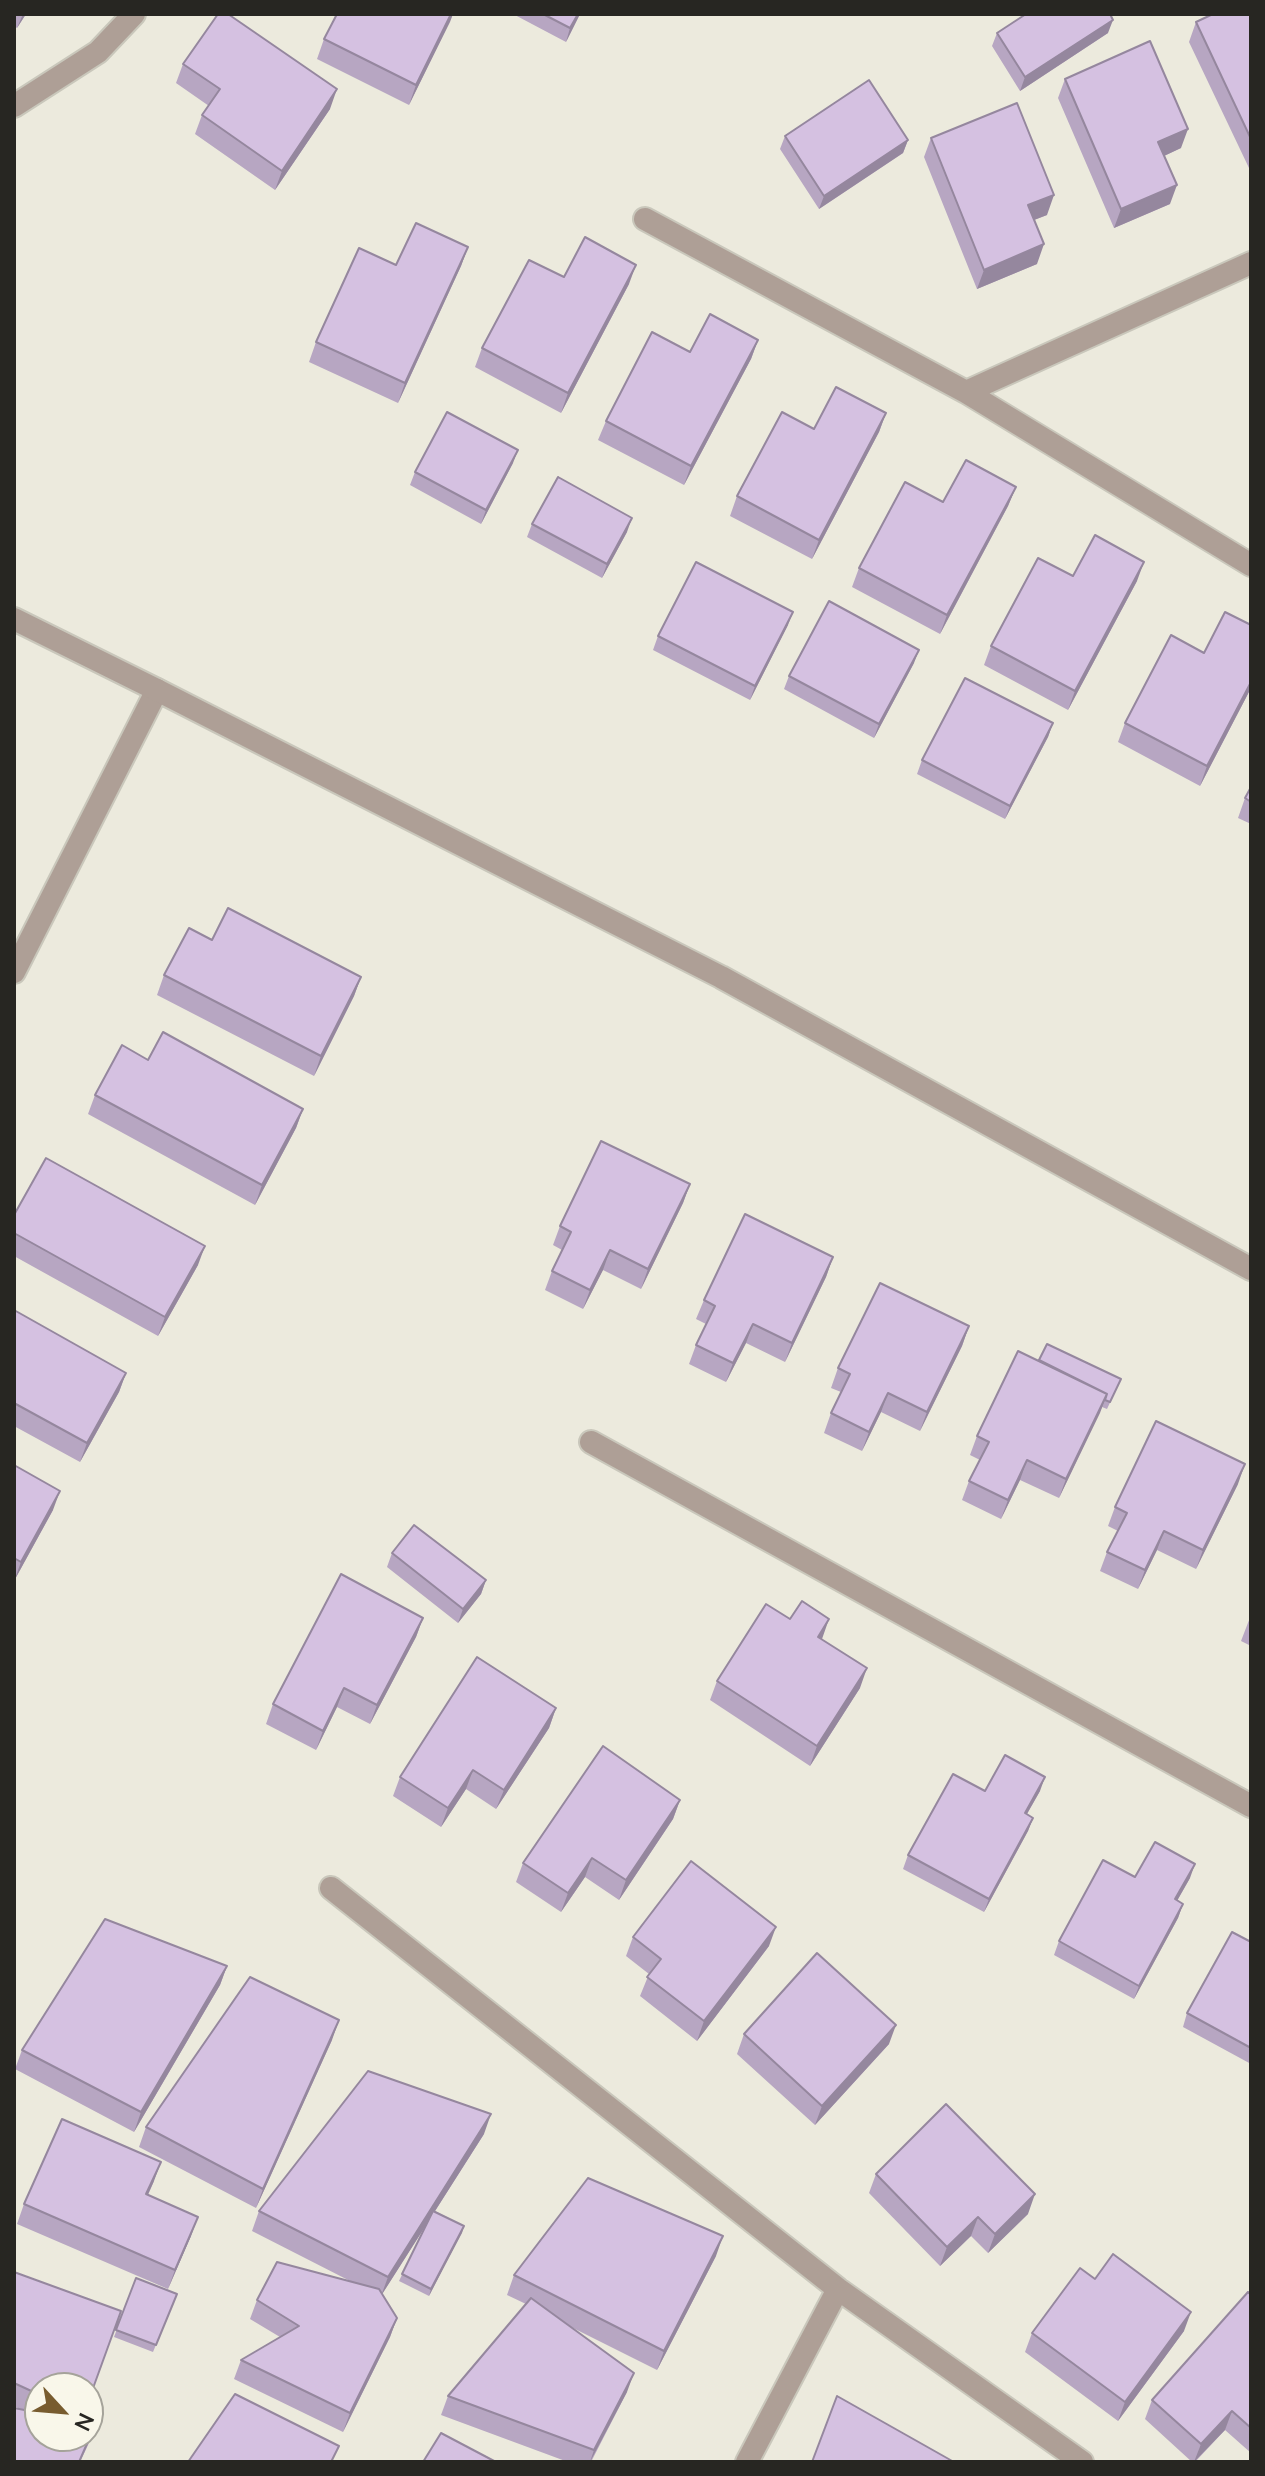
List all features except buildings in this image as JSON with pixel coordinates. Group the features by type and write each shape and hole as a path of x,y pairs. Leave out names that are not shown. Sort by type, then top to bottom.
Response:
{"street":[{"path":"14,106 98,52 134,14"},
{"path":"645,219 966,392 1251,565"},
{"path":"966,392 1251,263"},
{"path":"14,619 721,977 1251,1269"},
{"path":"14,972 157,690"},
{"path":"591,1442 1251,1806"},
{"path":"331,1888 838,2289 1082,2462"},
{"path":"747,2462 838,2289"}]}
